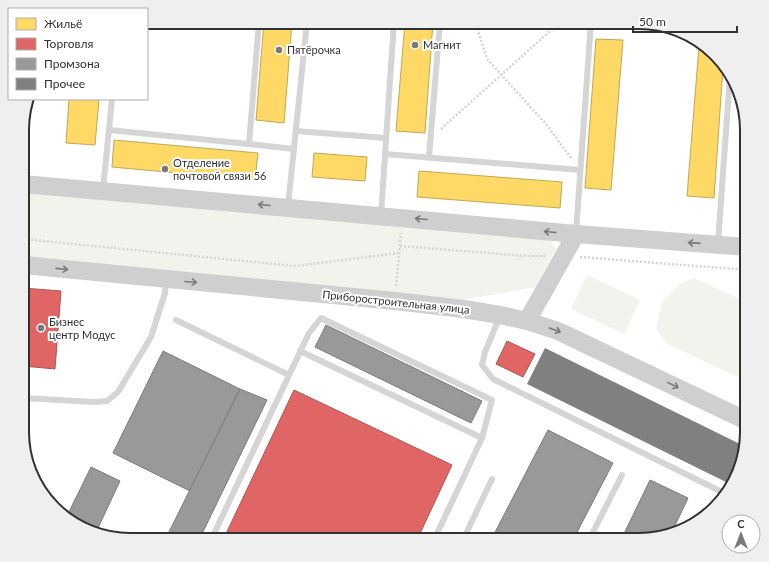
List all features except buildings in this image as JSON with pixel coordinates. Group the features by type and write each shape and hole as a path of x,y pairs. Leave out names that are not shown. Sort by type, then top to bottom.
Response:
{"main road":[{"path":"29,185 740,247"},
{"path":"527,321 576,234"},
{"name":"Приборостроительная улица","path":"29,266 395,301 500,315 527,321 558,331 740,418"}],"lane":[{"path":"249,144 258,29"},
{"path":"288,207 306,29"},
{"path":"381,216 394,29"},
{"path":"429,157 439,29"},
{"path":"576,234 590,29"},
{"path":"717,245 729,85"},
{"path":"102,191 112,100"},
{"path":"109,130 294,149"},
{"path":"296,132 386,138"},
{"path":"386,154 580,170"},
{"path":"29,398 94,402 107,401 118,392 151,337 165,293 166,280"},
{"path":"500,315 485,352 482,365 493,379 721,491"},
{"path":"214,533 300,351 309,333 321,318 492,400 482,438 437,533"},
{"path":"176,320 289,375"},
{"path":"300,351 482,438"},
{"path":"593,533 622,476"},
{"path":"466,533 492,479"}],"path":[{"path":"477,29 487,59 546,124 580,170"},
{"path":"431,139 552,29"},
{"path":"397,281 403,218"},
{"path":"29,240 295,266 399,253"}],"shaded area":[{"path":"29,194 549,239 556,249 535,287 462,300 29,257"},
{"path":"587,275 640,300 624,334 571,309"},
{"path":"693,278 740,299 740,378 667,344 656,328 662,303 679,285"}],"place":[{"name":"Магнит","path":"415,45"},
{"name":"Пятёрочка","path":"279,50"},
{"name":"Отделение почтовой связи 56","path":"165,169"},
{"name":"Бизнес центр Модус","path":"41,328"}]}
